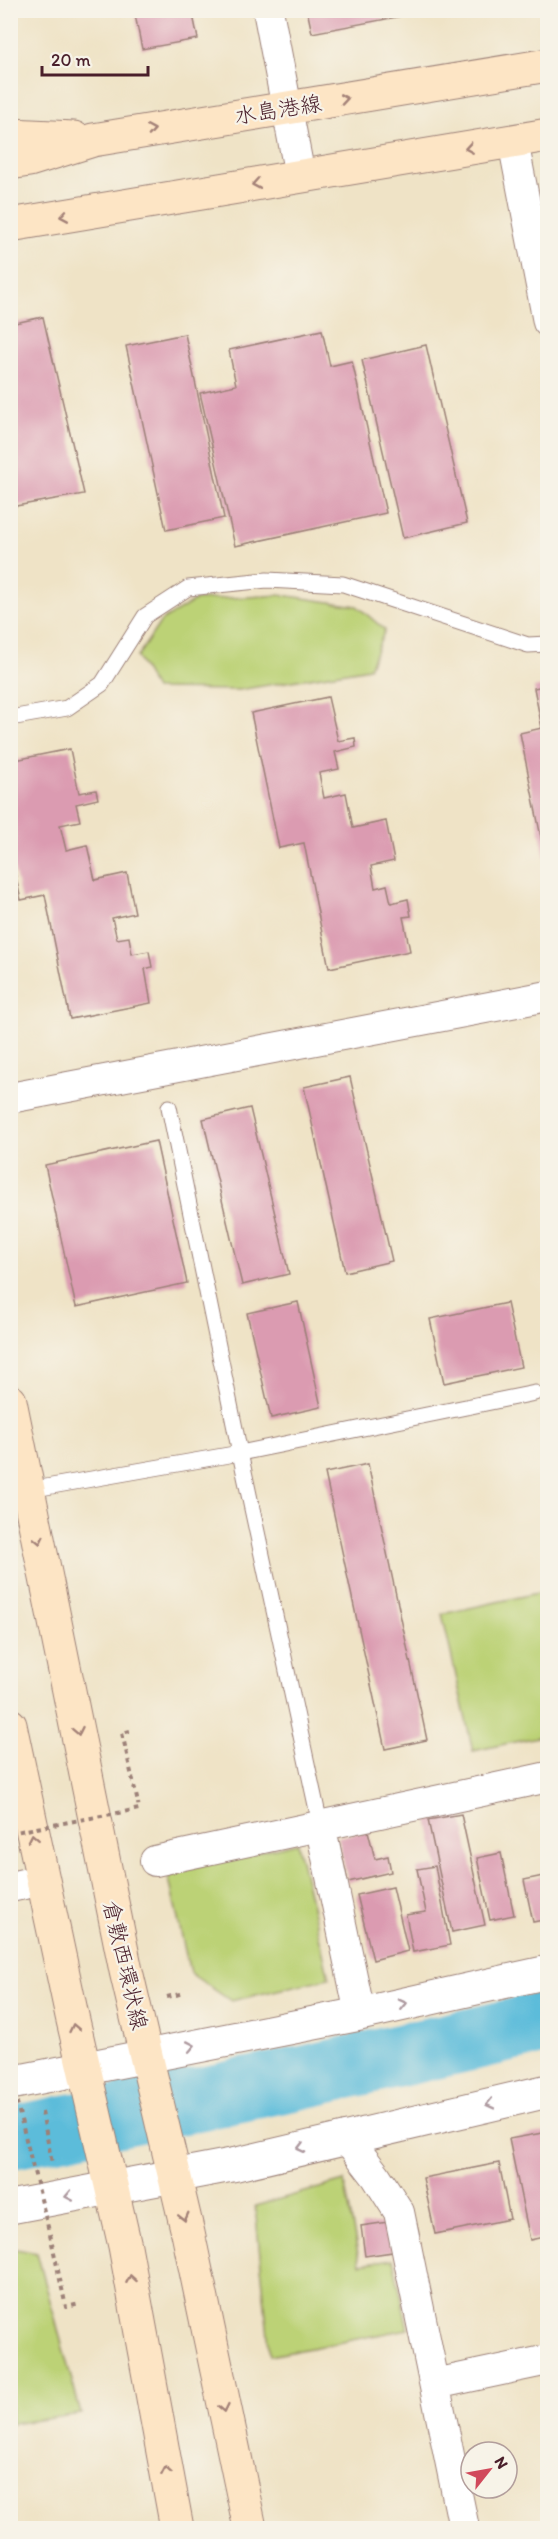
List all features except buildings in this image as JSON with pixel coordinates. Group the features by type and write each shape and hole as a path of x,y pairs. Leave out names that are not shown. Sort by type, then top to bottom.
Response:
{"main road":[{"name":"水島港線","path":"10,163 93,140 548,65"},
{"path":"10,135 93,140"},
{"path":"10,225 548,135"},
{"name":"倉敷西環状線","path":"10,1401 105,1875 166,2139 250,2529"},
{"path":"10,1725 83,2068 125,2246 177,2529"}],"street":[{"path":"268,10 300,176"},
{"path":"513,141 548,322"},
{"path":"10,1098 548,996"},
{"path":"155,1861 548,1777"},
{"path":"320,1824 360,2014"},
{"path":"10,1887 42,1880"},
{"path":"10,2083 360,2014 548,1972"},
{"path":"10,2207 237,2163 548,2091"},
{"path":"346,2137 376,2176 399,2212 464,2529"},
{"path":"435,2384 548,2360"}],"lane":[{"path":"10,718 67,708 102,684 145,616 188,588 267,580 343,584 528,645 548,644"},
{"path":"170,1107 240,1453 320,1824"},
{"path":"29,1490 240,1453 536,1393"}],"path":[{"path":"10,1833 139,1809 122,1734 130,1731"},
{"path":"10,2076 66,2307 80,2304"},
{"path":"43,2117 52,2164"}],"green space":[{"path":"282,595 357,606 385,630 369,668 239,690 155,689 137,657 161,621 196,600"},
{"path":"547,1591 547,1735 473,1751 442,1614"},
{"path":"297,1843 329,1978 231,2001 190,1973 169,1879 173,1871"},
{"path":"344,2181 360,2264 393,2259 408,2329 270,2356 255,2206"},
{"path":"11,2248 37,2253 81,2414 11,2424"}],"waterway":[{"path":"10,2138 296,2079 548,2022"},
{"path":"10,2163 548,2044"}]}
